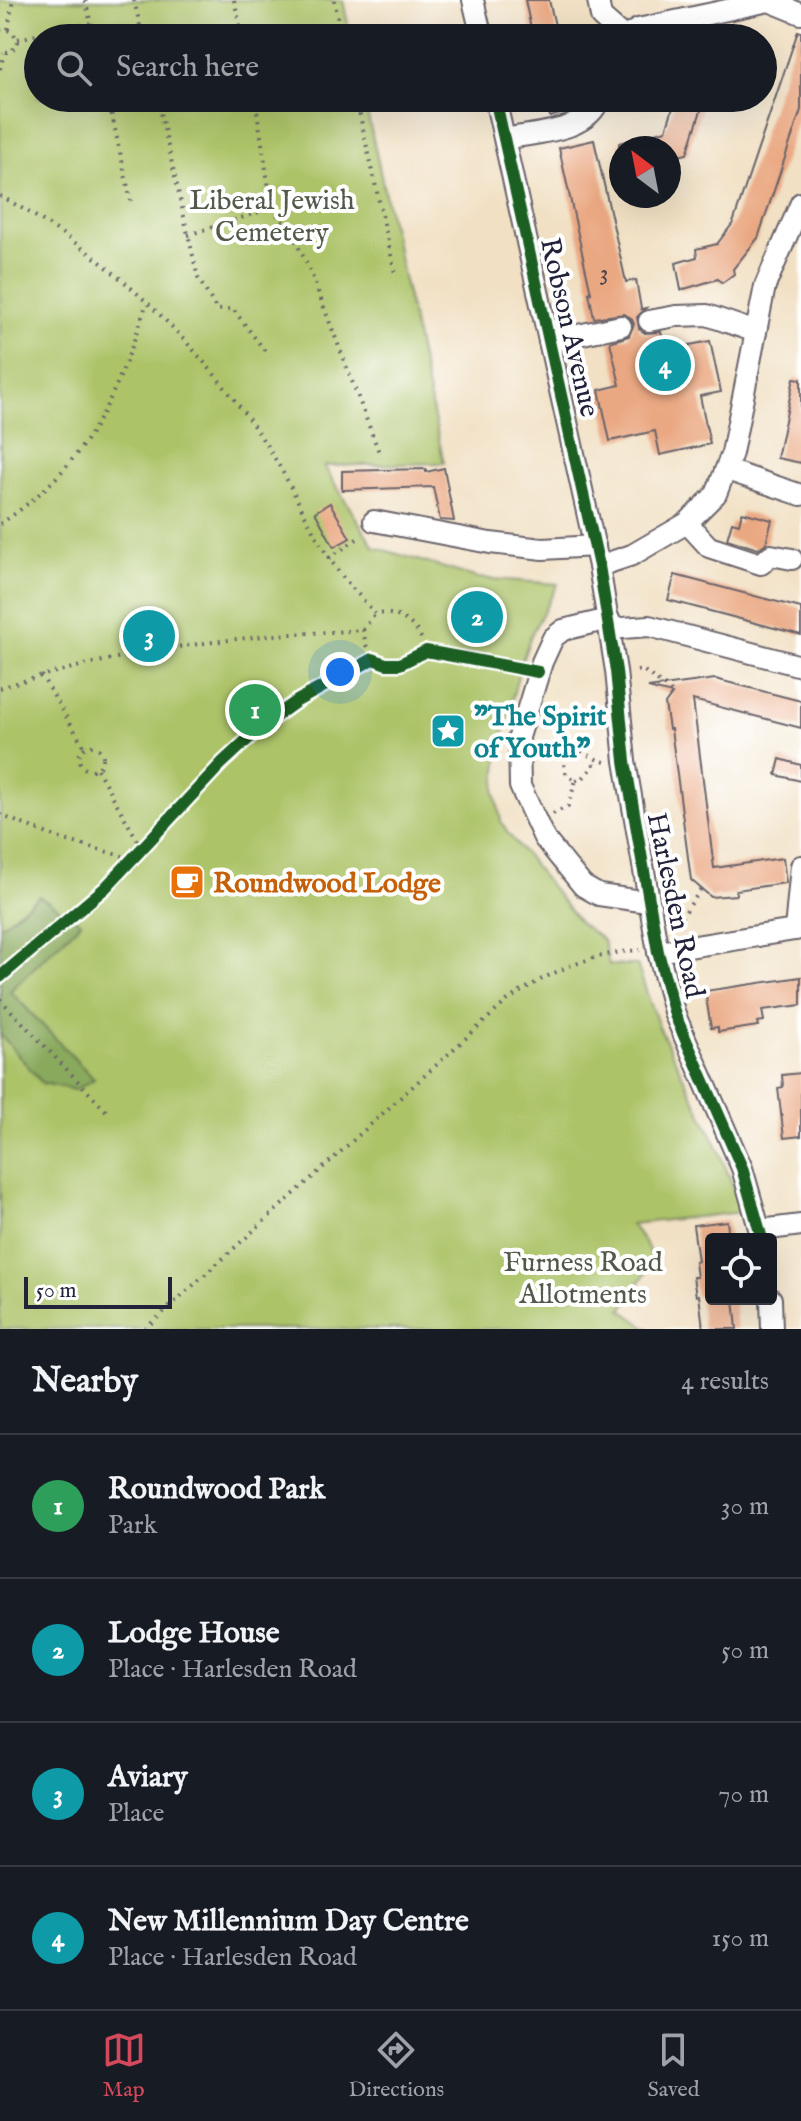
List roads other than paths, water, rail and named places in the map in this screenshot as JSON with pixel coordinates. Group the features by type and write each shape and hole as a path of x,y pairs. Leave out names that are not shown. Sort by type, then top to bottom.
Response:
{"street":[{"path":"473,0 479,24"},
{"path":"598,0 601,17 609,24"},
{"path":"661,24 769,1 801,14"},
{"name":"Robson Avenue","path":"498,112 597,556"},
{"path":"505,139 577,125 595,112"},
{"path":"374,521 490,543 597,556 632,555 687,523 716,494 727,470 765,286 801,203"},
{"path":"649,321 707,315 756,332"},
{"path":"549,341 621,326"},
{"path":"727,470 801,495"},
{"path":"687,523 709,547 761,564 771,555 792,559"},
{"name":"Harlesden Road","path":"597,556 610,624 625,761 658,952 675,1015 742,1168 761,1233"},
{"path":"610,624 649,626 801,666"},
{"name":"Harlesden Road","path":"610,624 557,633 542,662 519,737 520,786 544,838 583,886 599,895 648,902"},
{"path":"658,952 798,930 801,866"},
{"path":"765,1233 801,1225"},
{"path":"771,1305 772,1329"}],"place":[{"name":"New Millennium Day Centre","path":"665,365"},
{"name":"Lodge House","path":"477,617"},
{"name":"Aviary","path":"149,636"},
{"name":"Roundwood Park","path":"255,710"},
{"name":"\"The Spirit of Youth\"","path":"448,731"},
{"name":"Roundwood Lodge","path":"187,882"}],"park label":[{"name":"Liberal Jewish Cemetery","path":"272,215"},
{"name":"Furness Road Allotments","path":"583,1277"}]}
